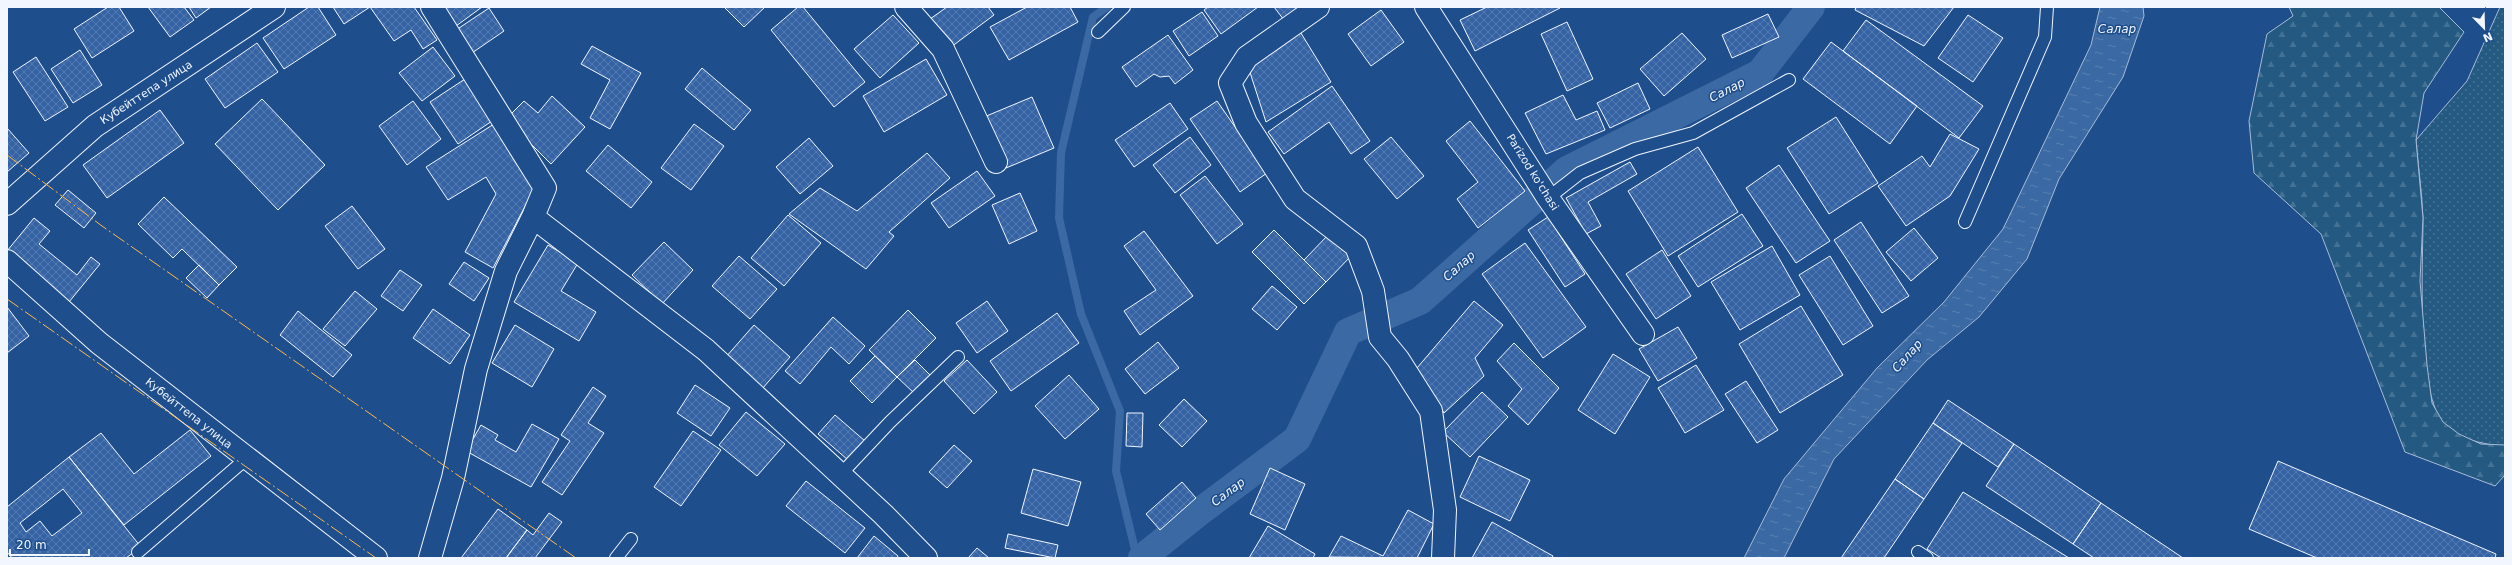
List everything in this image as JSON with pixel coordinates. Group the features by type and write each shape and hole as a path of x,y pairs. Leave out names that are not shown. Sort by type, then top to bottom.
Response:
{"street":[{"name":"Кубейттепа улица","path":"7,204 95,126 274,7"},
{"path":"430,558 453,478 476,369 506,271 533,217 545,188 432,7"},
{"path":"906,7 943,49 996,162"},
{"path":"1318,7 1248,56 1230,83 1246,123 1295,199 1356,246 1373,291 1380,337 1398,359 1431,411 1445,510 1443,558"},
{"name":"Parizod ko'chasi","path":"1426,7 1533,172 1548,198 1643,334"},
{"path":"533,217 706,350 840,475 926,558"},
{"name":"Кубейттепа улица","path":"7,261 99,343 376,558"}],"lane":[{"path":"1098,32 1124,7"},
{"path":"1965,222 2045,37 2047,7"},
{"path":"1548,198 1580,174 1635,149 1692,133 1789,80"},
{"path":"840,475 890,422 958,357"},
{"path":"138,552 247,458"},
{"path":"616,558 631,539"}],"green space":[{"path":"2289,7 2439,7 2464,32 2424,93 2416,140 2423,218 2420,281 2427,365 2432,403 2443,422 2459,434 2481,444 2505,445 2505,475 2495,486 2405,452 2321,234 2254,173 2249,121 2267,34 2293,16"},
{"path":"2500,7 2505,7 2505,445 2502,446 2470,440 2454,432 2442,421 2434,404 2428,381 2425,354 2422,293 2423,218 2416,140 2467,81"}],"water":[{"name":"Салар","path":"2100,7 2143,7 2144,16 2123,77 2059,179 2027,259 1979,317 1927,360 1834,459 1784,558 1744,558 1784,479 1877,368 1944,302 2003,229 2091,45"}],"building":[{"path":"108,7 119,7 134,31 92,58 74,29"},
{"path":"148,7 184,7 194,20 170,37"},
{"path":"189,7 211,7 196,18"},
{"path":"309,7 318,7 336,35 284,69 263,38"},
{"path":"333,7 370,7 344,24"},
{"path":"370,7 414,7 437,40 423,49 411,30 394,41"},
{"path":"436,7 482,7 452,29"},
{"path":"724,7 765,7 744,27"},
{"path":"798,7 803,7 865,82 834,107 771,30"},
{"path":"947,7 988,7 994,15 951,47 930,19"},
{"path":"1027,7 1070,7 1078,22 1009,60 990,27"},
{"path":"1208,7 1258,7 1221,34 1204,10"},
{"path":"1274,7 1302,7 1284,20"},
{"path":"1487,7 1560,8 1475,51 1460,20"},
{"path":"1856,7 1954,7 1924,46 1855,10"},
{"path":"489,8 504,31 469,55 453,32"},
{"path":"1381,10 1404,42 1371,66 1348,34"},
{"path":"1202,12 1218,36 1189,56 1173,31"},
{"path":"1768,14 1779,37 1732,58 1722,35"},
{"path":"893,15 919,43 880,78 854,49"},
{"path":"1968,15 2003,38 1973,82 1938,58"},
{"path":"1866,20 1983,106 1959,138 1843,51"},
{"path":"1567,22 1593,79 1567,91 1541,34"},
{"path":"1296,25 1331,82 1266,122 1246,60"},
{"path":"1682,33 1706,59 1664,96 1640,69"},
{"path":"1168,35 1193,70 1175,84 1169,76 1160,77 1154,74 1136,87 1122,67"},
{"path":"1831,42 1917,106 1890,144 1803,79"},
{"path":"257,43 278,72 225,108 205,79"},
{"path":"592,46 641,73 610,129 590,118 610,80 581,64"},
{"path":"433,47 455,76 422,101 399,73"},
{"path":"80,50 102,85 73,103 51,69"},
{"path":"36,57 68,107 45,121 13,72"},
{"path":"926,59 947,95 884,132 863,96"},
{"path":"702,68 751,110 734,130 685,89"},
{"path":"465,79 492,121 458,144 430,102"},
{"path":"1638,83 1650,109 1610,128 1597,103"},
{"path":"1332,86 1370,141 1351,154 1329,122 1284,154 1268,132"},
{"path":"1563,95 1576,120 1597,111 1605,130 1546,154 1525,113"},
{"path":"552,96 585,127 551,164 506,119 524,101 538,113"},
{"path":"1032,97 1054,148 1006,168 984,117"},
{"path":"262,99 325,165 278,210 215,144"},
{"path":"413,101 441,139 407,165 379,126"},
{"path":"1217,101 1267,173 1240,192 1190,119"},
{"path":"1170,103 1188,129 1134,167 1115,140"},
{"path":"160,110 184,143 107,198 83,165"},
{"path":"1836,117 1878,183 1829,214 1787,148"},
{"path":"1470,121 1525,191 1478,228 1457,199 1478,182 1446,141"},
{"path":"494,124 536,185 493,268 465,252 496,194 486,177 448,200 426,167"},
{"path":"694,124 724,146 691,190 661,168"},
{"path":"7,128 29,153 7,172"},
{"path":"1950,134 1979,149 1950,196 1906,226 1878,186 1922,156 1930,167"},
{"path":"1190,137 1211,165 1175,193 1153,165"},
{"path":"1391,137 1424,176 1397,199 1364,159"},
{"path":"809,138 833,166 800,194 776,167"},
{"path":"608,145 652,182 631,208 586,171"},
{"path":"1698,147 1738,212 1668,256 1628,191"},
{"path":"927,153 950,178 889,232 894,236 866,269 789,214 820,188 857,211"},
{"path":"1630,162 1637,174 1588,202 1601,226 1586,234 1566,198"},
{"path":"1779,165 1830,241 1796,263 1746,188"},
{"path":"977,171 995,196 949,228 931,203"},
{"path":"1205,176 1243,224 1217,244 1180,195"},
{"path":"68,190 96,213 84,228 55,205"},
{"path":"1020,193 1037,231 1009,244 992,205"},
{"path":"164,197 237,267 219,285 182,249 173,258 138,224"},
{"path":"352,206 385,249 358,269 325,226"},
{"path":"1742,214 1763,246 1698,287 1678,256"},
{"path":"788,215 821,243 784,286 751,258"},
{"path":"1548,217 1585,274 1565,287 1528,230"},
{"path":"34,218 50,231 39,244 77,275 91,257 100,264 69,302 7,251"},
{"path":"1861,222 1909,296 1882,313 1834,240"},
{"path":"1914,228 1938,258 1911,281 1886,252"},
{"path":"1274,230 1326,282 1304,304 1252,252"},
{"path":"1144,231 1193,296 1140,335 1124,311 1156,290 1124,246"},
{"path":"1329,234 1351,256 1326,282 1304,260"},
{"path":"664,242 693,270 662,304 632,275"},
{"path":"1525,243 1586,327 1543,358 1482,274"},
{"path":"548,245 578,263 561,291 596,312 579,341 514,302"},
{"path":"1772,246 1800,295 1740,330 1711,282"},
{"path":"1662,250 1691,296 1656,319 1626,274"},
{"path":"739,256 777,289 750,319 712,286"},
{"path":"1830,256 1873,326 1843,345 1799,275"},
{"path":"464,262 489,278 474,301 449,284"},
{"path":"199,265 219,285 207,298 186,278"},
{"path":"400,270 422,285 403,311 381,296"},
{"path":"1272,286 1297,307 1277,330 1252,309"},
{"path":"355,291 377,309 345,346 323,329"},
{"path":"987,301 1008,331 977,353 956,323"},
{"path":"1474,301 1503,325 1475,358 1484,376 1444,413 1417,368"},
{"path":"1801,306 1843,375 1780,413 1739,344"},
{"path":"7,307 29,336 7,353"},
{"path":"433,309 470,335 450,364 413,338"},
{"path":"908,310 936,338 897,377 869,350"},
{"path":"298,311 352,355 333,377 280,335"},
{"path":"1057,313 1079,343 1011,391 990,361"},
{"path":"833,317 865,346 849,364 831,347 800,384 785,371"},
{"path":"515,325 554,349 532,387 492,363"},
{"path":"754,325 790,357 762,389 725,358"},
{"path":"1678,327 1697,358 1658,381 1639,349"},
{"path":"1158,342 1179,368 1145,394 1125,369"},
{"path":"1514,343 1559,388 1528,425 1508,406 1522,389 1497,361"},
{"path":"1613,354 1650,377 1615,434 1578,410"},
{"path":"875,356 897,377 872,403 850,381"},
{"path":"915,360 931,376 914,393 897,377"},
{"path":"967,360 997,392 974,414 944,381"},
{"path":"1696,365 1724,410 1685,433 1658,388"},
{"path":"1069,375 1099,409 1065,439 1035,406"},
{"path":"1746,381 1778,430 1757,443 1725,394"},
{"path":"695,385 730,408 711,436 677,413"},
{"path":"593,387 606,396 588,423 604,433 562,495 542,482 570,441 561,435"},
{"path":"1482,392 1508,417 1470,457 1443,432"},
{"path":"1184,399 1207,421 1182,447 1159,425"},
{"path":"1948,400 2014,444 1998,467 1933,423"},
{"path":"746,412 785,444 757,476 719,445"},
{"path":"1127,413 1143,413 1142,447 1126,446"},
{"path":"835,415 865,441 848,460 818,434"},
{"path":"1933,423 1962,443 1924,499 1895,479"},
{"path":"532,424 559,439 531,487 466,451 481,425 498,435 495,440 516,452"},
{"path":"190,430 211,456 124,525 69,457 101,433 134,474"},
{"path":"693,431 721,450 681,506 654,487"},
{"path":"2014,444 2101,503 2073,544 1986,486"},
{"path":"954,445 972,461 947,488 929,472"},
{"path":"1479,456 1530,480 1510,521 1460,497"},
{"path":"69,457 141,547 126,558 12,558 7,552 7,507","holes":["63,489 82,513 52,536 40,521 26,532 20,523"]},
{"path":"2278,461 2496,554 2495,558 2317,558 2249,529"},
{"path":"1270,468 1305,484 1285,530 1250,514"},
{"path":"1033,469 1081,482 1068,526 1021,513"},
{"path":"1895,479 1924,499 1884,558 1841,558"},
{"path":"806,481 865,528 845,553 786,506"},
{"path":"1182,482 1196,498 1160,530 1146,514"},
{"path":"1963,492 2069,558 1941,558 1927,549"},
{"path":"2101,503 2183,558 2094,558 2073,544"},
{"path":"498,509 527,530 506,558 461,558"},
{"path":"1408,510 1434,524 1417,558 1329,557 1341,536 1383,556"},
{"path":"549,513 562,522 535,558 506,558 527,530 533,535"},
{"path":"1492,522 1553,556 1552,558 1472,558"},
{"path":"1268,526 1315,554 1313,558 1249,558"},
{"path":"1008,534 1058,545 1055,558 1005,548"},
{"path":"874,536 898,556 897,558 857,558"},
{"path":"977,548 989,558 968,558"}],"waterway":[{"path":"1107,7 1093,17 1061,153 1059,218 1081,314 1120,411 1116,471 1137,558"},
{"name":"Салар","path":"1142,558 1198,513 1297,439 1348,332 1420,301 1567,170 1760,73 1811,7"}],"power":[{"path":"7,155 102,226 576,558"},
{"path":"7,299 376,558"}]}
